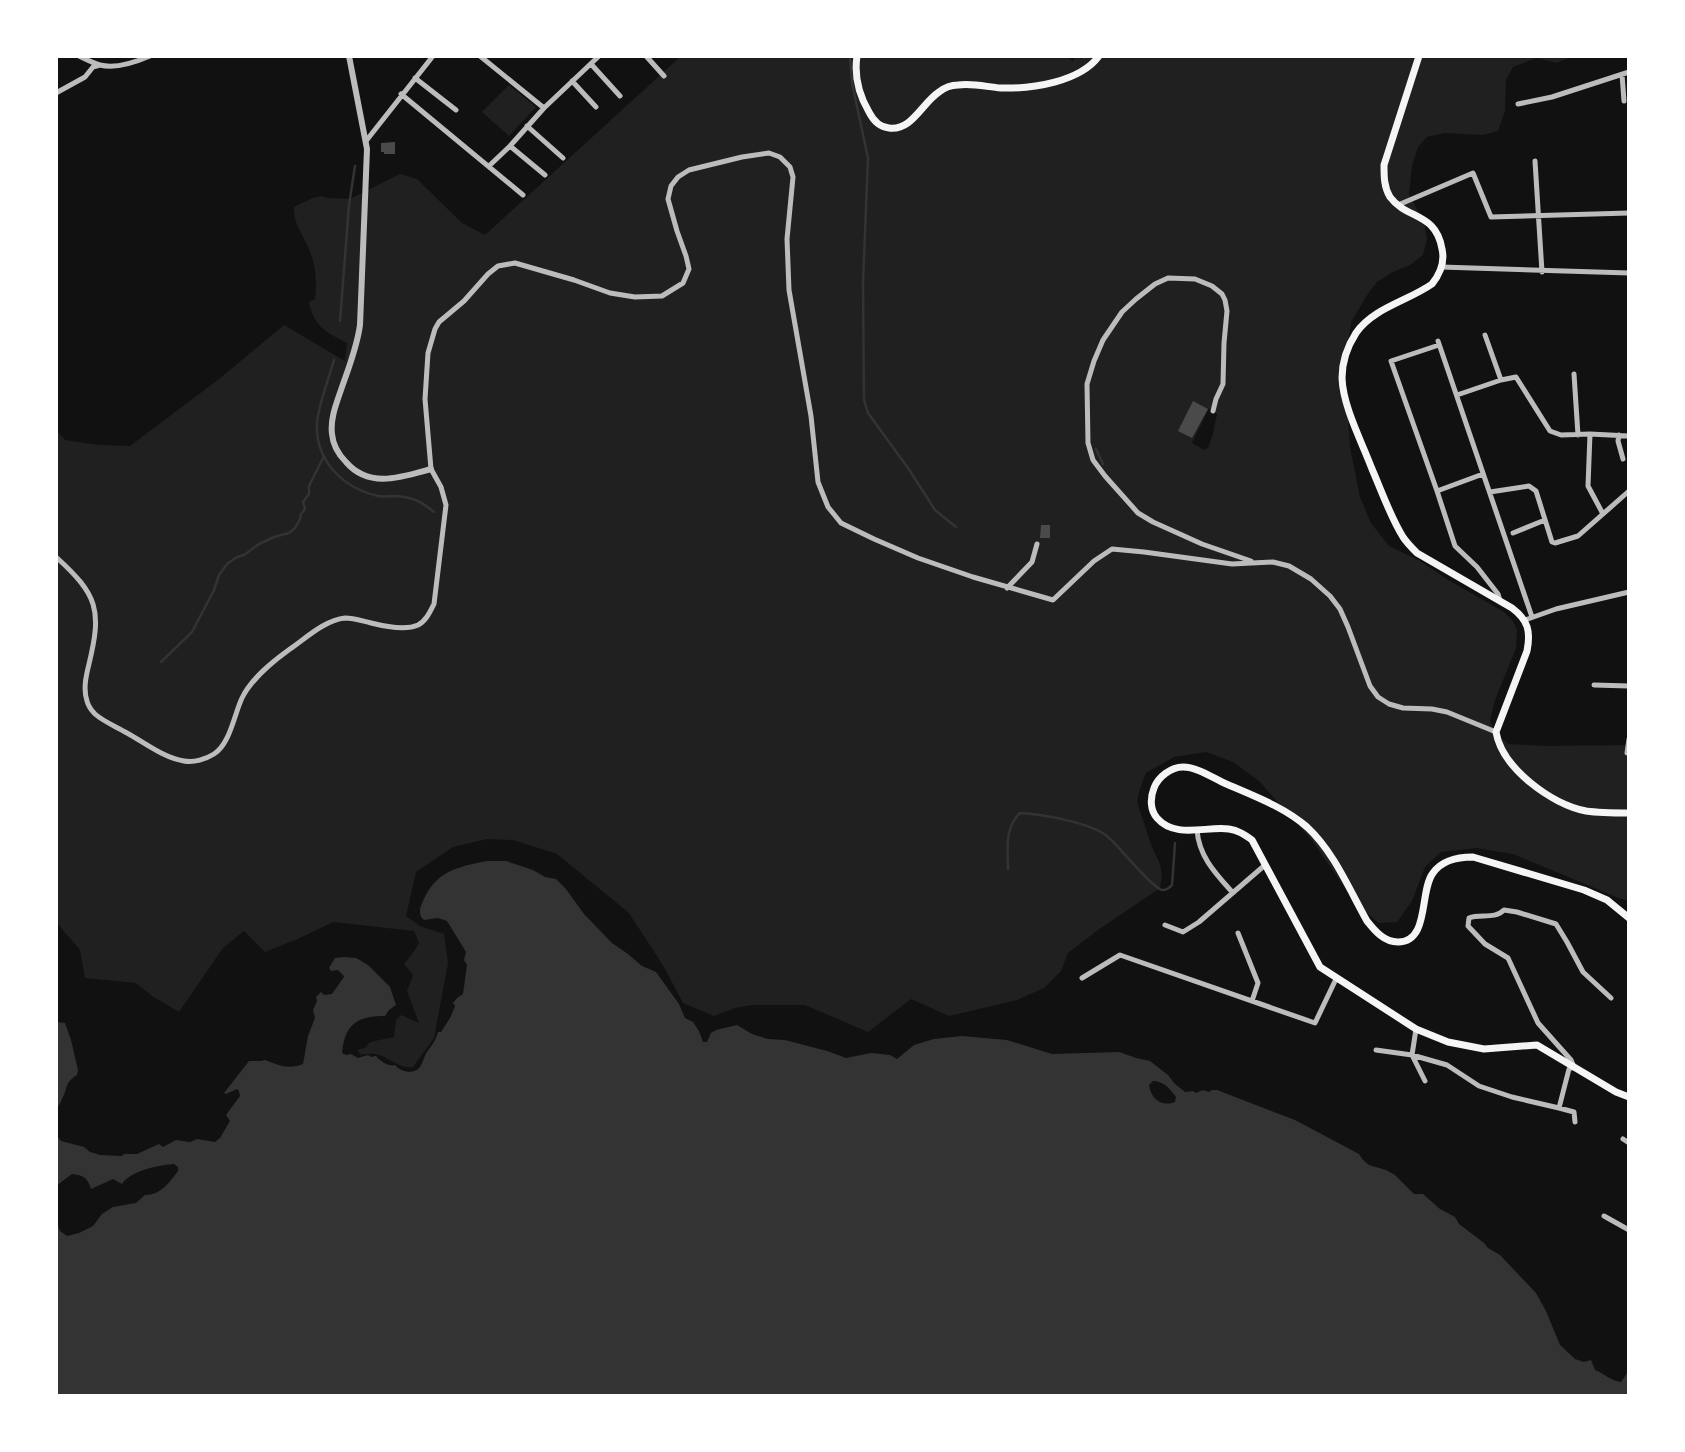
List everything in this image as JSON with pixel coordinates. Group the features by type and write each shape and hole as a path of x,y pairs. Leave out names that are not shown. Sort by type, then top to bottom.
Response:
{"main road":[{"path":"857,56 857,83 864,104 873,120 891,128 905,125 941,90 957,85 1002,88 1030,86 1071,77 1084,71 1099,56"},
{"path":"1419,56 1384,165 1384,179 1387,190 1398,205 1430,224 1436,231 1442,249 1441,267 1432,284 1370,318 1359,329 1345,354 1342,379 1344,392 1386,502 1408,545 1417,553 1529,619 1527,651 1496,732 1504,755 1523,776 1560,802 1584,810 1629,813"},
{"path":"1629,918 1607,900 1584,890 1464,857 1446,862 1432,873 1417,932 1405,941 1388,940 1367,921 1327,849 1306,826 1278,807 1203,772 1186,767 1176,768 1165,774 1156,783 1152,793 1152,810 1162,822 1178,829 1229,828 1252,840 1320,967 1336,979 1416,1029 1448,1042 1484,1049 1537,1045 1629,1097"}],"street":[{"path":"79,56 100,65"},
{"path":"56,93 85,77 93,67 124,64 150,56"},
{"path":"349,56 367,149 360,325 358,340 334,409 331,432 334,446 340,456 349,467 366,477 384,480 431,469"},
{"path":"366,141 433,56"},
{"path":"480,56 544,108"},
{"path":"489,166 544,108 599,56"},
{"path":"646,56 664,76"},
{"path":"591,64 620,96"},
{"path":"1518,104 1552,97 1629,72"},
{"path":"1622,74 1624,101"},
{"path":"415,78 457,110"},
{"path":"572,81 596,107"},
{"path":"401,94 523,195"},
{"path":"527,126 563,158"},
{"path":"510,146 544,175"},
{"path":"56,557 93,600 96,616 95,636 85,689 87,703 95,714 155,750 186,762 211,756 221,749 243,696 259,676 315,631 343,618 406,627 418,625 428,616 434,604 446,505 441,487 431,469 425,399 428,352 439,322 498,266 515,263 564,276 611,293 635,297 662,296 683,283 689,269 668,199 671,186 689,170 769,153 780,157 790,167 793,177 787,239 789,290 811,416 818,482 828,507 841,523 918,558 1053,600 1094,561 1112,550 1231,564 1273,562 1289,566 1311,579 1340,609 1370,686 1378,697 1403,708 1447,712 1496,732"},
{"path":"1535,161 1542,272"},
{"path":"1398,205 1472,173 1491,217 1629,214"},
{"path":"1441,267 1629,273"},
{"path":"1213,411 1223,384 1227,311 1225,300 1212,286 1195,279 1168,278 1155,284 1122,312 1111,327 1094,361 1087,384 1088,443 1093,460 1138,513 1202,544 1254,562"},
{"path":"1485,335 1501,380"},
{"path":"1500,601 1498,594 1477,567 1455,546 1391,361 1439,343 1490,492 1529,619 1556,609 1629,592"},
{"path":"1574,374 1578,435"},
{"path":"1457,395 1516,377 1550,430 1562,435 1629,436"},
{"path":"1590,434 1588,486 1603,514"},
{"path":"1619,435 1623,459"},
{"path":"1437,491 1483,474"},
{"path":"1490,492 1529,486 1536,491 1552,542 1555,543 1578,536 1629,491"},
{"path":"1513,533 1545,520"},
{"path":"1007,587 1032,562 1037,544"},
{"path":"1594,685 1629,686"},
{"path":"1627,753 1629,739"},
{"path":"1197,830 1198,844 1211,869 1233,893"},
{"path":"1165,925 1183,932 1199,922 1265,865"},
{"path":"1559,1108 1569,1069 1574,1067 1538,1023 1508,958 1485,944 1468,926 1469,918 1475,915 1500,915 1504,910 1556,924 1583,972 1611,998"},
{"path":"1238,933 1258,983 1252,1001"},
{"path":"1082,978 1129,948"},
{"path":"1120,955 1315,1023 1336,979"},
{"path":"1416,1029 1412,1055 1425,1081"},
{"path":"1376,1050 1412,1055 1447,1065 1479,1086 1574,1112 1575,1122"},
{"path":"1623,1139 1629,1143"},
{"path":"1604,1216 1629,1230"}],"shaded area":[{"path":"681,56 1065,56 1073,61 1075,56 1573,56 1557,63 1536,58 1513,67 1506,80 1505,111 1498,131 1483,135 1444,133 1427,137 1418,147 1412,165 1409,195 1424,222 1427,239 1423,255 1377,282 1351,322 1346,356 1346,392 1350,447 1360,497 1371,523 1389,546 1420,561 1504,612 1517,630 1516,648 1490,720 1496,734 1509,744 1629,745 1629,901 1513,854 1476,848 1441,852 1425,867 1412,901 1397,922 1379,923 1356,904 1311,839 1259,781 1233,762 1206,752 1174,757 1146,773 1140,789 1137,802 1160,864 1160,888 1068,953 1061,971 1044,988 1017,1000 949,1016 911,999 868,1032 805,1005 752,1005 714,1016 683,1003 664,967 629,913 557,854 513,840 487,839 453,847 416,872 406,916 420,926 444,934 448,963 434,1038 413,1067 400,1065 377,1054 361,1055 357,1050 365,1048 370,1042 394,1037 396,1020 401,1015 419,1023 407,991 413,975 404,964 419,943 414,931 333,922 265,952 244,931 223,948 179,1012 136,983 85,978 80,950 56,922 56,430 65,440 130,446 219,379 284,325 345,361 347,343 322,328 314,317 309,302 315,299 315,268 297,224 294,207 313,198 322,196 350,199 400,174 417,179 462,223 485,235","holes":["1209,408 1217,414 1208,448 1204,450 1192,443"]},
{"path":"509,85 536,107 509,136 482,112"},
{"path":"487,861 506,861 556,879 612,943 642,966 656,972 679,1004 685,1018 693,1022 703,1042 707,1042 711,1033 716,1030 737,1025 768,1039 785,1040 846,1058 871,1053 890,1055 897,1059 914,1045 934,1039 962,1036 1007,1040 1052,1054 1119,1052 1150,1061 1185,1092 1217,1090 1295,1120 1359,1154 1369,1165 1395,1175 1414,1194 1423,1194 1440,1209 1455,1217 1459,1224 1500,1255 1536,1293 1560,1345 1575,1359 1584,1362 1591,1360 1595,1370 1617,1381 1621,1382 1627,1373 1629,1375 1629,1396 56,1396 56,1220 60,1231 67,1236 79,1233 93,1226 102,1214 113,1207 136,1203 145,1195 160,1191 178,1171 178,1167 174,1164 153,1167 138,1172 122,1184 113,1179 91,1189 84,1178 72,1174 56,1186 56,1135 61,1141 84,1147 90,1152 122,1156 137,1154 159,1144 163,1147 176,1140 215,1142 230,1121 226,1115 240,1096 237,1089 224,1093 249,1061 265,1060 288,1067 303,1064 308,1036 315,1018 313,1010 316,997 321,992 324,995 332,994 344,977 338,970 331,971 329,968 335,958 356,958 368,965 390,987 396,1005 385,1016 367,1018 354,1024 346,1035 342,1053 358,1058 376,1056 384,1063 395,1065 404,1071 417,1069 438,1032 441,1032 450,1018 455,1006 453,1003 463,994 467,965 464,960 466,952 447,921 438,918 424,920 420,913 421,907 428,891 441,877 457,868","holes":["1157,1081 1171,1091 1176,1097 1175,1102 1161,1103 1154,1098 1149,1085"]},
{"path":"56,1022 65,1023 78,1070 77,1075 68,1083 56,1109"}],"building":[{"path":"395,142 395,154 381,152 381,143"},
{"path":"1193,401 1208,409 1192,438 1178,431"},
{"path":"1041,525 1050,525 1050,538 1040,538"}],"waterway":[{"path":"850,56 852,83 868,158 863,283 864,400 868,413 935,510 956,527"},
{"path":"340,321 349,205 355,166"},
{"path":"334,360 317,423 318,437 326,461 353,487 378,496 411,499 434,512"},
{"path":"1096,449 1103,464"},
{"path":"161,662 192,632 227,564 259,544 289,533 295,528 305,509 303,502 309,494 309,486 323,458"},
{"path":"1008,869 1009,832 1020,813 1066,820 1101,832 1162,890 1172,885 1175,843"}]}
